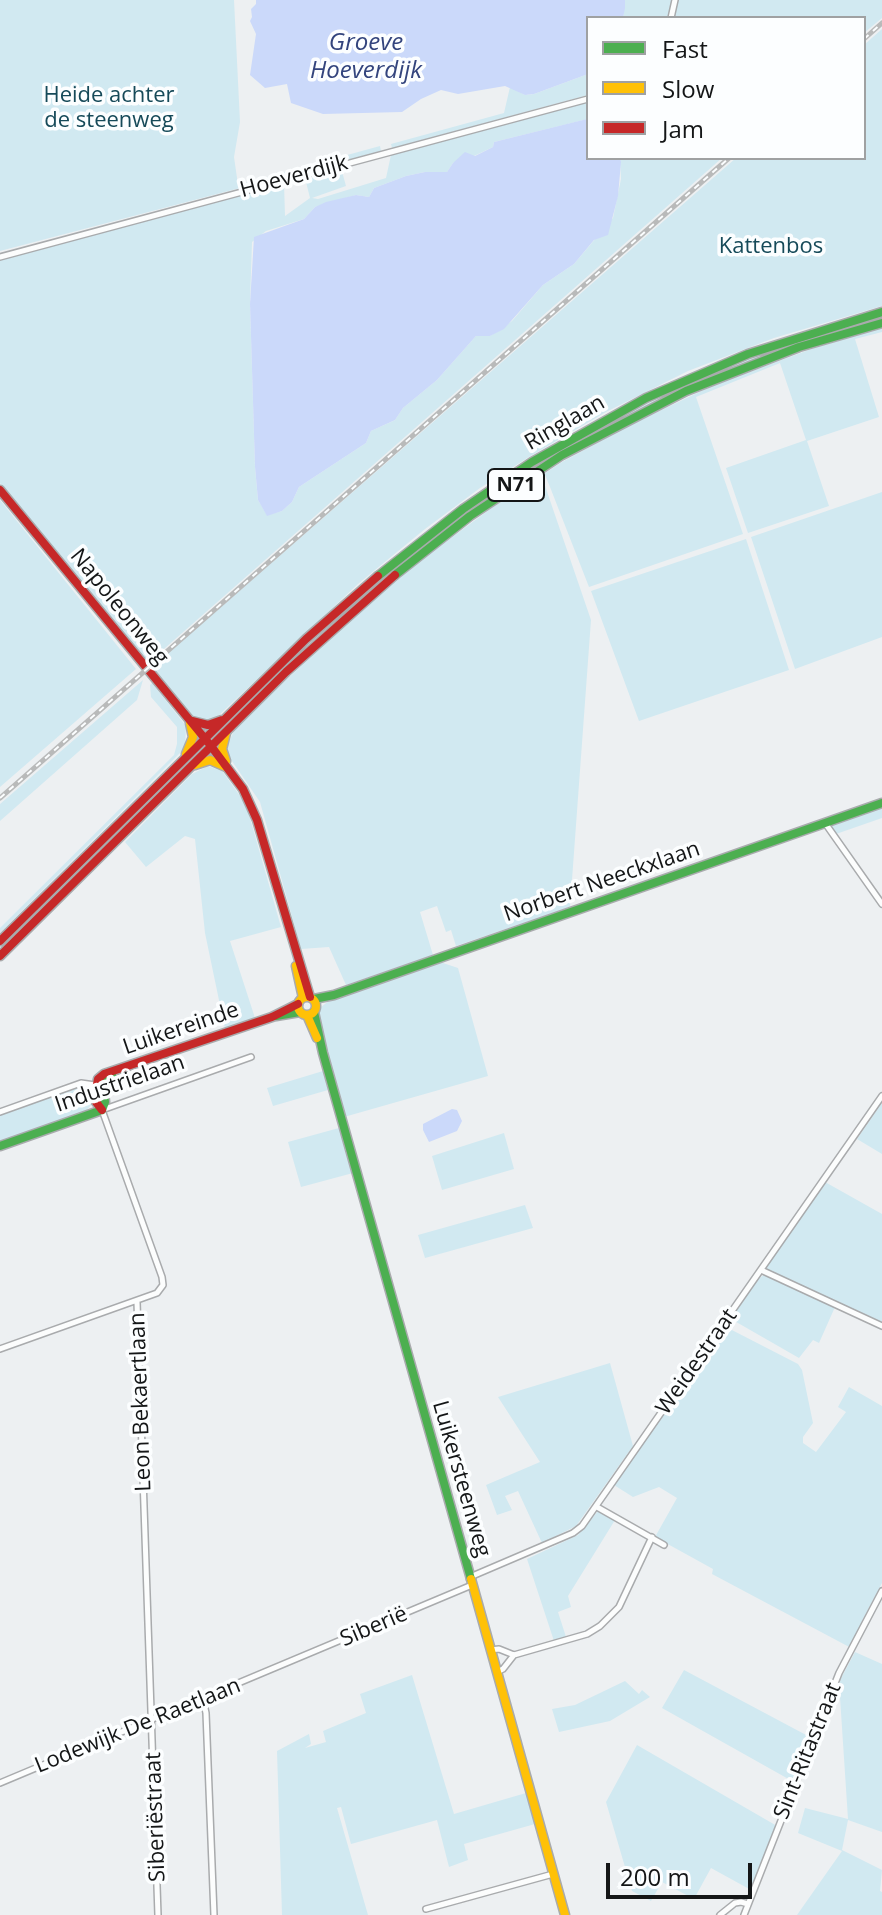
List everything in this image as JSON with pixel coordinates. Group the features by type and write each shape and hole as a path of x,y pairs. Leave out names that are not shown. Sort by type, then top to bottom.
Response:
{"main road":[{"name":"Ringlaan","path":"226,724 306,639 404,553 532,462 612,416 714,368 783,342 882,312"},
{"name":"Ringlaan","path":"207,742 401,570 470,516 547,465 644,411 720,376 799,347 882,323"},
{"name":"Napoleonweg","path":"0,490 207,742"},
{"path":"189,720 205,725 226,724 222,749 228,768"},
{"path":"185,756 193,737 189,720"},
{"name":"N71","path":"0,941 185,756 207,742"},
{"name":"N71","path":"0,956 188,768 207,742"},
{"name":"Luikersteenweg","path":"207,742 247,796 257,820 565,1915"},
{"path":"188,768 210,760 228,768"},
{"name":"Norbert Neeckxlaan","path":"259,1021 882,803"},
{"name":"Luikereinde","path":"95,1085 104,1074 259,1021"},
{"name":"Luikereinde","path":"102,1110 105,1102 103,1085 115,1071"},
{"path":"95,1085 96,1102 102,1110"},
{"name":"Industrielaan","path":"0,1146 102,1110"}],"street":[{"name":"Hoeverdijk","path":"0,257 586,100"},
{"path":"825,823 882,904"},
{"name":"Industrielaan","path":"102,1110 251,1057"},
{"name":"Luikereinde","path":"0,1112 81,1083 95,1085"},
{"name":"Weidestraat","path":"471,1581 582,1526 882,1096"},
{"name":"Leon Bekaertlaan","path":"102,1110 163,1285 157,1293 137,1302 153,1720"},
{"path":"761,1270 882,1326"},
{"path":"0,1349 137,1302"},
{"path":"597,1507 664,1545"},
{"path":"497,1672 514,1655 587,1634 611,1617 627,1594 652,1537"},
{"name":"Siberië","path":"276,1669 471,1581"},
{"name":"Sint-Ritastraat","path":"744,1915 839,1673 882,1591"},
{"path":"490,1650 499,1649 514,1655"},
{"name":"Lodewijk De Raetlaan","path":"0,1783 276,1669"},
{"path":"203,1699 214,1915"},
{"name":"Siberiëstraat","path":"153,1720 158,1915"},
{"path":"426,1909 553,1874"},
{"path":"720,1915 735,1903 748,1904"}],"green space":[{"name":"Heide achter de steenweg","path":"0,0 234,0 240,122 234,157 238,185 380,146 381,151 0,251"},
{"path":"625,0 882,0 882,18 866,31 866,16 623,16"},
{"name":"Kattenbos","path":"882,29 882,306 774,338 688,371 606,412 529,457 480,488 358,584 216,718 205,721 195,718 151,668 734,160 866,160 866,43"},
{"path":"586,75 586,96 392,148 391,144 504,113 510,87 525,95"},
{"path":"586,101 586,119 494,142 493,147 453,163 447,172 406,176 374,188 369,197 356,195 315,207 304,219 266,231 252,242 250,304 255,467 258,500 267,515 282,511 292,502 299,487 366,443 371,431 395,420 403,408 437,380 476,336 490,336 512,321 543,285 574,264 613,218 621,179 620,160 720,160 148,663 0,483 0,260 284,183 285,216 310,198 305,178 341,168 346,186 312,198 318,199 386,178 391,155"},
{"path":"882,315 882,319 768,355 689,386 567,449 397,569 219,731 254,693 387,572 497,489 553,453 618,417 731,365"},
{"path":"882,328 882,332 855,339 879,417 807,441 829,506 748,533 726,468 806,440 780,363 696,397 743,534 589,587 545,475 542,477 591,620 570,907 456,946 451,930 446,932 437,906 420,912 433,955 346,985 329,947 301,949 260,802 225,751 236,726 361,611 425,557 562,462 714,385 814,348"},
{"path":"882,492 882,637 795,669 751,537"},
{"path":"0,500 136,669 0,787"},
{"path":"746,539 789,670 639,721 591,591"},
{"path":"143,680 137,700 0,821 0,804"},
{"path":"152,683 186,726 185,748 0,933 0,928 174,755 177,727 151,697"},
{"path":"194,752 164,789 0,952 0,945"},
{"path":"208,766 222,771 246,804 281,927 230,941 255,1018 225,1029 205,933 195,839 185,836 146,867 125,842 192,774"},
{"path":"882,808 882,818 836,834 832,829 832,825"},
{"path":"440,962 458,968 488,1076 344,1117 318,1014 321,1007 330,1000"},
{"path":"323,1071 328,1090 273,1106 267,1088"},
{"path":"84,1086 93,1092 92,1104 86,1111 0,1142 0,1115"},
{"path":"882,1103 882,1154 857,1139"},
{"path":"339,1128 353,1173 301,1187 288,1142"},
{"path":"504,1133 514,1169 442,1190 432,1156"},
{"path":"825,1182 882,1214 882,1322 765,1269"},
{"path":"525,1205 533,1228 425,1258 418,1235"},
{"path":"764,1275 835,1307 819,1343 813,1340 799,1358 731,1319 758,1279"},
{"path":"726,1327 798,1364 813,1423 803,1437 803,1443 816,1452 846,1412 838,1407 849,1387 882,1406 882,1583 862,1621 853,1649 712,1574 713,1569 655,1537 677,1498 659,1487 633,1497 614,1485"},
{"path":"610,1363 633,1446 576,1526 542,1543 518,1491 505,1496 512,1510 497,1515 486,1485 540,1462 498,1397"},
{"path":"598,1511 615,1520 568,1596 571,1607 558,1612 566,1637 554,1641 527,1559 578,1535"},
{"path":"855,1652 882,1664 882,1832 848,1820 842,1850 882,1870 882,1915 797,1915 842,1851 798,1833 805,1808 848,1819 839,1682"},
{"path":"684,1670 808,1736 792,1781 662,1708"},
{"path":"412,1675 454,1814 526,1793 535,1824 464,1844 468,1860 449,1867 437,1820 351,1844 341,1807 337,1808 368,1915 282,1915 277,1751 309,1734 311,1744 305,1748 326,1742 323,1731 366,1713 360,1694"},
{"path":"625,1681 639,1694 642,1690 650,1697 610,1721 559,1732 552,1709 575,1705"},
{"path":"637,1745 777,1826 751,1890 711,1868 694,1899 662,1882 651,1901 632,1891 606,1802"}],"water":[{"name":"Groeve Hoeverdijk","path":"256,0 625,0 625,8 623,16 586,16 586,75 534,94 525,95 505,86 458,94 441,90 402,112 323,114 291,103 287,84 265,88 250,75 256,34 250,21 251,9"},
{"path":"586,119 586,160 621,162 618,196 608,235 594,240 574,264 543,285 504,329 490,336 476,336 437,380 403,408 395,420 371,431 366,443 299,487 292,502 282,511 267,516 258,500 255,467 250,304 254,237 304,219 315,207 326,202 356,195 369,197 374,188 406,176 447,172 465,152 475,156 493,147 494,142"},
{"path":"452,1109 457,1110 462,1121 457,1131 429,1142 423,1124"}],"railway":[{"path":"866,37 882,23"},
{"path":"0,798 727,160"}],"traffic: fast":[{"path":"378,576 463,509 532,462 646,398 748,354 882,312"},
{"path":"395,575 470,516 562,455 686,391 799,347 882,323"},
{"path":"314,999 334,995 882,803"},
{"path":"276,1016 300,1012"},
{"path":"314,1012 471,1579"},
{"path":"102,1110 105,1102 103,1085 112,1074"},
{"path":"0,1146 102,1110"}],"traffic: slow":[{"path":"186,754 193,737 190,723"},
{"path":"226,733 222,749 226,761"},
{"path":"195,765 210,760 226,767"},
{"path":"296,966 303,998"},
{"path":"307,997 316,1006 307,1015 298,1006 307,997"},
{"path":"307,1015 317,1038"},
{"path":"471,1579 565,1915"}],"traffic: jam":[{"path":"0,490 243,789 257,820 310,997"},
{"path":"0,956 286,672 395,575"},
{"path":"0,941 306,639 378,576"},
{"path":"192,721 208,725 222,720"},
{"path":"102,1110 95,1094 98,1079 104,1074 272,1017 298,1004"}]}
